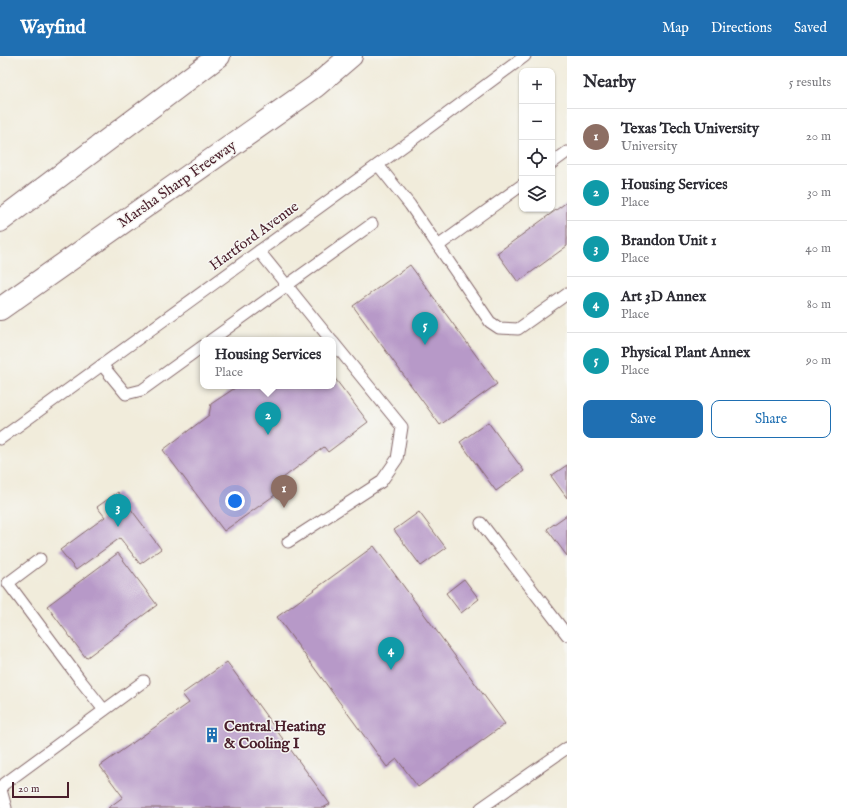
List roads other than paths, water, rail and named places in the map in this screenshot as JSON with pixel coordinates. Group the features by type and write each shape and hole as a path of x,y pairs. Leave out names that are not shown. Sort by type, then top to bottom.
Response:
{"highway":[{"path":"0,221 219,56"},
{"name":"Marsha Sharp Freeway","path":"0,309 316,86 351,56"}],"lane":[{"name":"Hartford Avenue","path":"0,439 378,165 525,56"},
{"path":"555,161 567,152"},
{"path":"378,165 410,205 490,322 499,328 518,329 567,294"},
{"path":"438,246 519,187"},
{"path":"216,337 372,224"},
{"path":"258,251 329,337"},
{"path":"288,542 381,482 397,458 402,427 336,346"},
{"path":"102,365 126,394 142,390 200,348"},
{"path":"481,523 567,635"},
{"path":"40,559 8,583 80,681 104,710"},
{"path":"6,808 0,787 144,681"},
{"path":"481,808 567,748"}],"place":[{"name":"Physical Plant Annex","path":"425,345"},
{"name":"Housing Services","path":"268,435"},
{"name":"Texas Tech University","path":"284,508"},
{"name":"Brandon Unit 1","path":"118,527"},
{"name":"Art 3D Annex","path":"391,670"},
{"name":"Central Heating & Cooling I","path":"212,735"}]}
